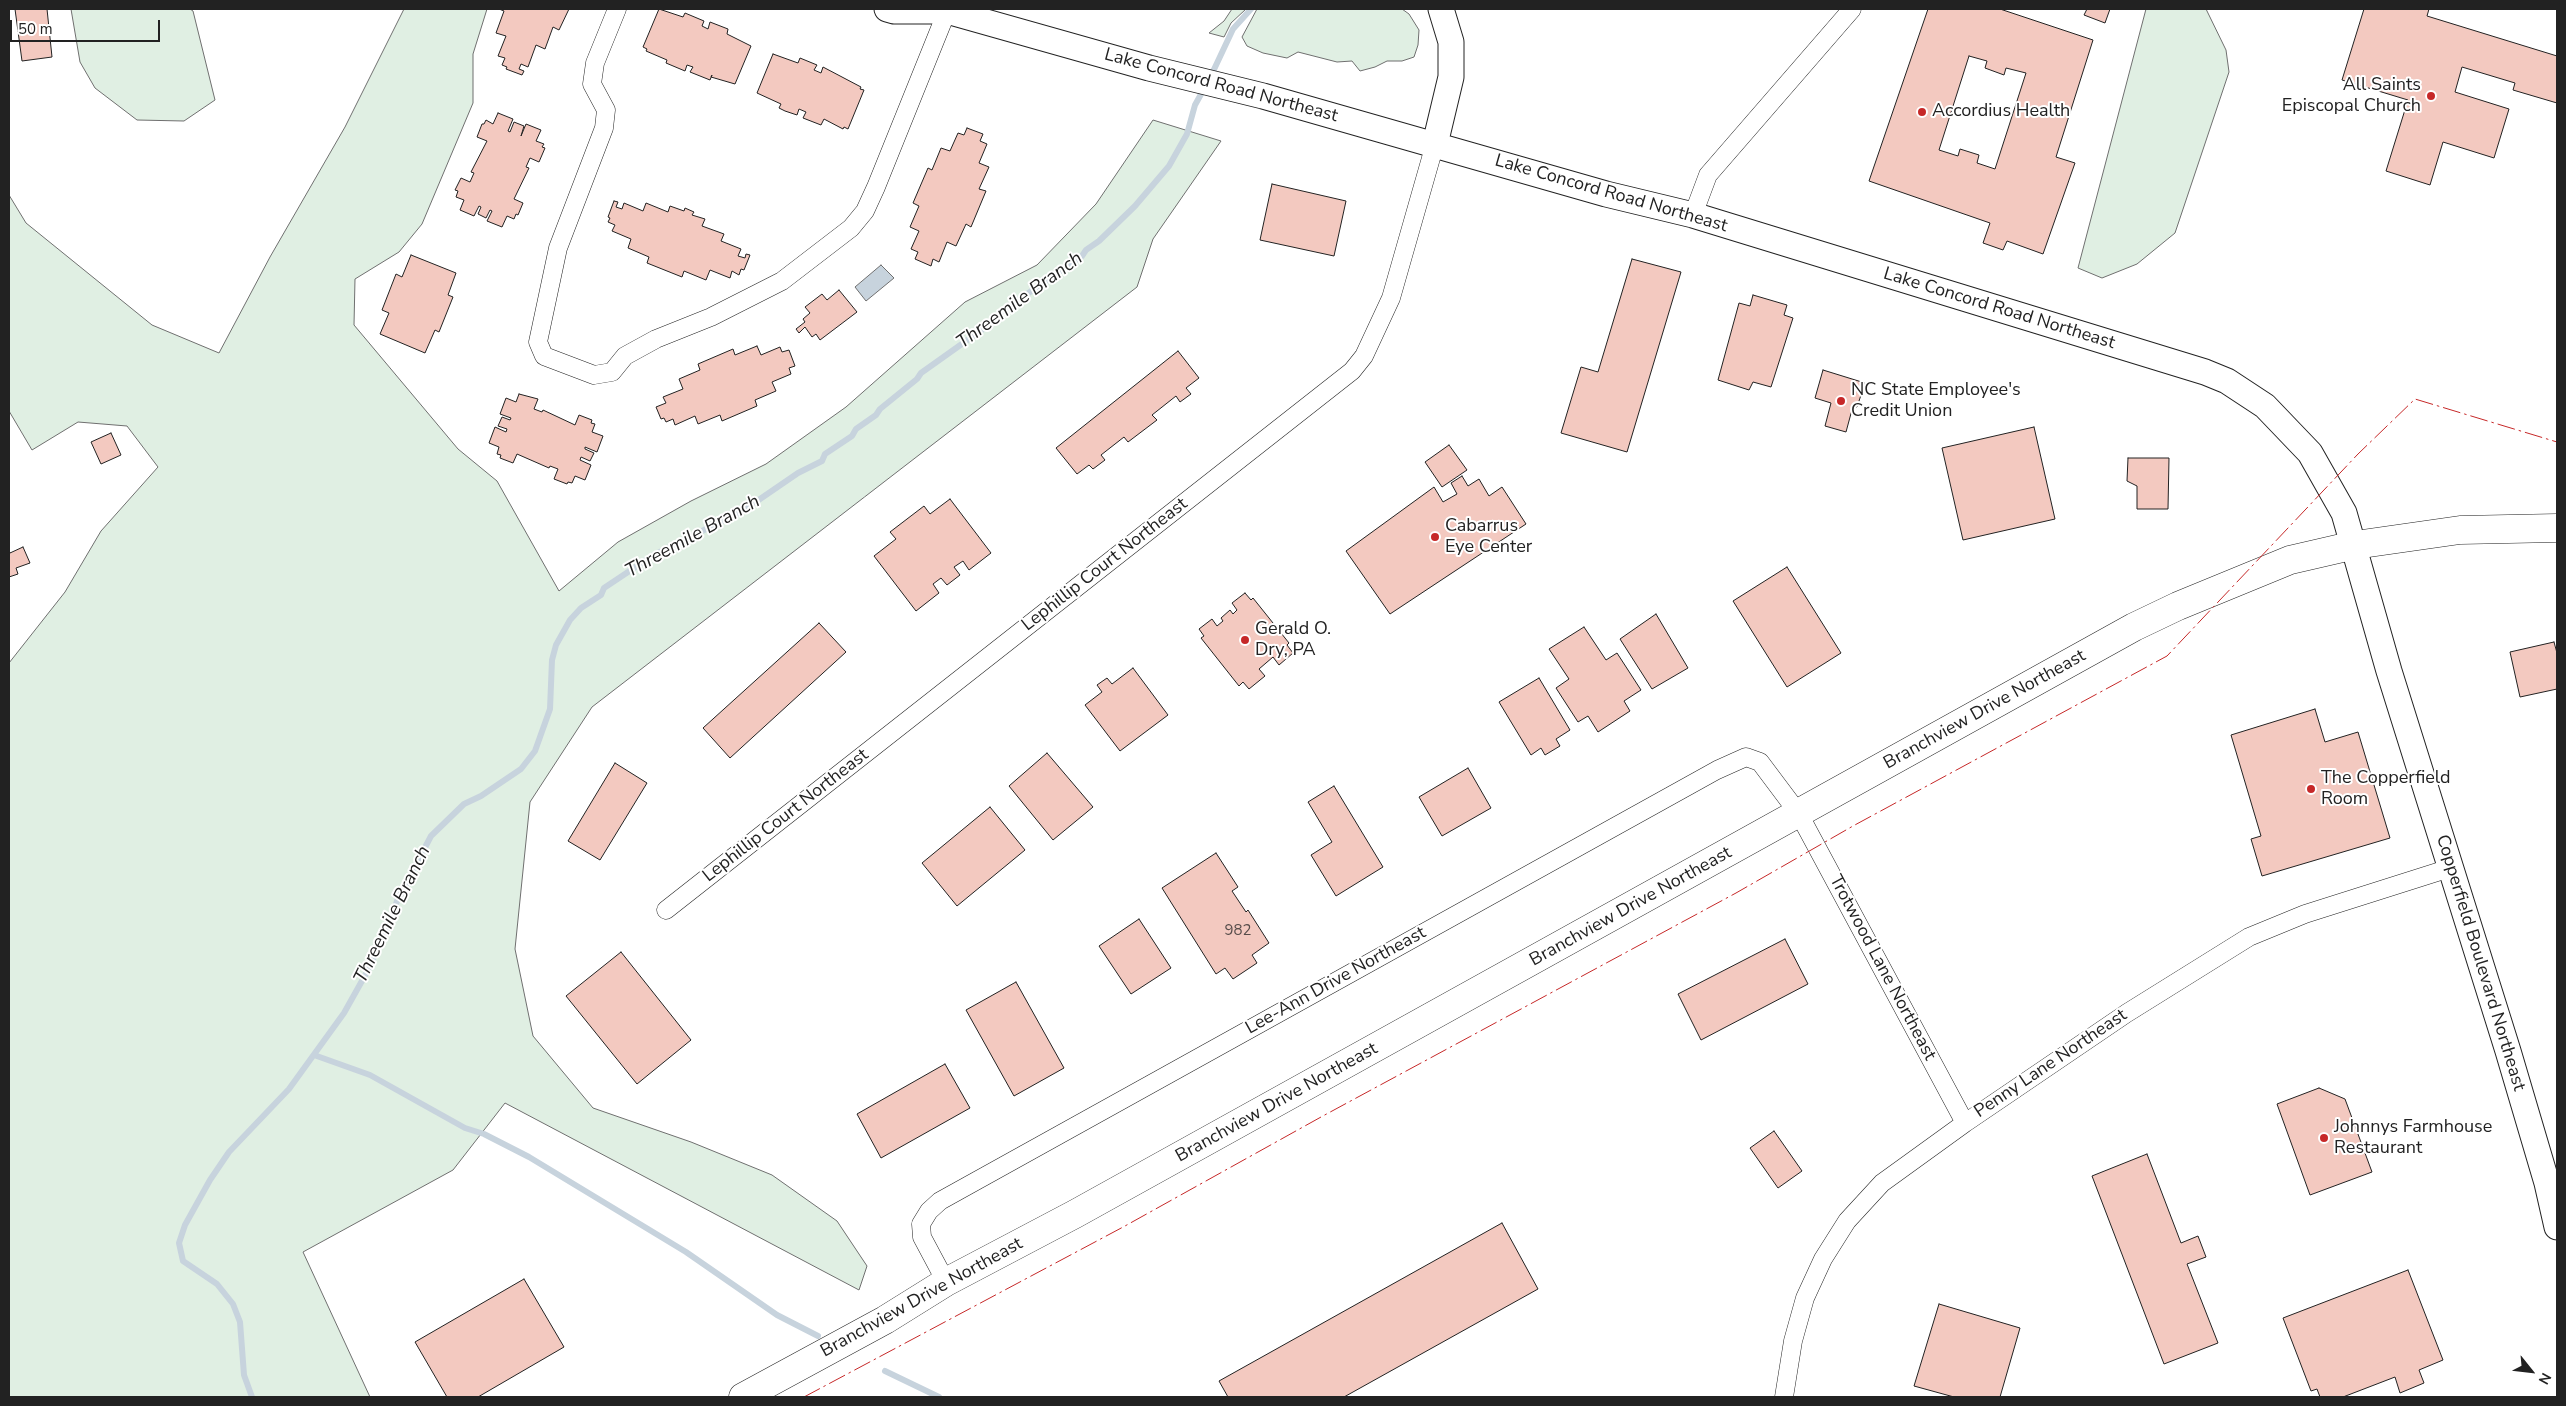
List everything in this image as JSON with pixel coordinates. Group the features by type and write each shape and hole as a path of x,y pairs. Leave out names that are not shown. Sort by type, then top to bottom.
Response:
{"main road":[{"name":"Lake Concord Road Northeast","path":"887,9 894,11 946,10 1436,144 1606,194 1693,215 2205,372 2227,381 2265,406"},
{"path":"1436,144 1451,77 1451,42 1441,9"},
{"name":"Copperfield Boulevard Northeast","path":"2265,406 2310,453 2344,513 2355,545 2389,671 2508,1051 2547,1183 2557,1226"},
{"name":"Branchview Drive Northeast","path":"743,1397 885,1320 946,1282 1075,1214 2134,627 2178,606 2290,560 2355,545 2460,530 2557,528"}],"street":[{"path":"617,9 595,63 592,84 606,110 604,128 558,248 538,342 544,356 594,375 612,372 625,356 711,317 782,281 851,228 865,211 876,187 946,10"},
{"path":"1693,215 1708,175 1852,9"},
{"name":"Lephillip Court Northeast","path":"666,910 1352,371 1364,356 1391,298 1436,144"},
{"name":"Lee-Ann Drive Northeast","path":"946,1282 922,1237 921,1224 929,1210 940,1201 1717,770 1746,757 1760,762 1799,814"},
{"name":"Trotwood Lane Northeast","path":"1799,814 1965,1123"},
{"name":"Penny Lane Northeast","path":"1784,1397 1793,1341 1805,1298 1823,1259 1847,1221 1882,1183 1965,1123 2127,1013 2248,936 2305,914 2450,868"}],"green space":[{"path":"71,9 190,9 193,11 215,100 184,121 137,120 95,88 80,62"},
{"path":"404,9 487,9 473,54 473,103 422,224 399,252 355,279 354,325 458,449 497,481 559,591 618,542 691,501 766,464 846,407 965,302 1037,265 1096,204 1153,120 1221,141 1153,239 1137,287 592,707 530,802 515,949 533,1036 593,1108 691,1142 772,1175 837,1221 867,1266 859,1290 505,1103 453,1170 303,1252 370,1397 9,1397 9,663 65,592 101,531 158,467 127,426 78,422 32,450 9,411 9,195 26,223 152,325 219,353 270,257 345,127"},
{"path":"1232,9 1246,9 1231,23 1224,37 1209,33 1224,21"},
{"path":"1257,9 1402,9 1409,14 1419,30 1418,45 1414,57 1402,61 1387,61 1360,71 1352,61 1337,62 1298,52 1287,58 1263,53 1247,46 1242,37"},
{"path":"2146,9 2206,9 2226,50 2229,72 2175,233 2137,264 2102,278 2078,268"}],"shaded area":[{"path":"881,265 894,278 866,301 855,287"}],"building":[{"path":"15,9 47,9 52,57 22,61"},
{"path":"499,9 569,9 559,30 553,27 545,49 536,45 528,67 521,64 519,69 524,71 522,75 506,69 507,67 502,65 505,58 498,56 506,36 496,33 504,11"},
{"path":"659,9 683,17 685,13 704,21 702,26 708,29 710,22 728,29 727,34 751,46 735,84 711,77 710,80 690,72 693,67 687,65 685,71 666,63 667,60 646,51 647,49 643,47"},
{"name":"Accordius Health","path":"1928,9 2000,9 2093,40 2056,157 2075,163 2043,254 2007,241 2003,250 1983,243 1990,223 1869,181","holes":["1969,56 1987,61 1985,68 2004,75 2006,68 2026,73 1995,169 1977,163 1979,155 1960,149 1958,156 1939,150"]},
{"path":"2087,9 2110,9 2105,23 2084,15"},
{"name":"All Saints Episcopal Church","path":"2364,9 2429,9 2427,16 2557,56 2557,103 2513,90 2515,83 2462,67 2455,92 2509,109 2494,158 2443,142 2430,185 2386,171 2408,100 2342,80"},
{"path":"773,54 798,63 800,58 817,65 814,70 821,73 823,67 864,90 848,129 844,127 843,129 824,119 821,125 803,118 806,112 799,109 797,115 785,111 779,108 781,104 757,93"},
{"path":"498,113 513,119 508,131 510,132 514,122 524,126 521,136 526,124 541,130 536,141 544,144 542,147 545,148 539,162 530,158 526,167 529,168 514,199 523,203 518,215 516,214 514,219 507,216 502,227 487,221 492,211 490,210 486,218 478,214 481,207 479,206 474,216 460,210 464,200 456,197 458,191 455,190 461,178 470,182 474,173 471,172 487,141 477,137 482,124 486,120 493,124"},
{"path":"967,128 983,134 980,141 987,144 979,163 989,167 979,189 986,191 971,227 966,224 956,246 947,242 939,262 933,259 931,266 915,259 918,252 911,249 919,231 910,227 919,206 913,203 928,168 932,170 941,148 950,151 958,133 964,135"},
{"path":"1272,184 1346,201 1334,256 1260,240"},
{"path":"614,201 618,202 616,207 622,209 624,203 643,211 646,203 668,212 670,206 684,211 685,208 694,212 692,215 705,219 702,226 724,234 721,241 741,249 738,256 745,258 746,254 750,255 744,270 741,269 739,275 732,271 730,278 710,270 706,280 684,271 682,277 647,263 649,257 628,248 631,239 612,231 615,225 608,222 610,218 608,217"},
{"path":"411,255 456,273 448,295 453,297 439,332 435,330 425,353 380,334 389,313 382,310 396,274 402,277"},
{"path":"1632,259 1681,272 1627,452 1561,433 1581,367 1598,372"},
{"path":"839,290 857,312 820,340 816,334 812,337 805,327 799,333 796,329 805,322 803,319 810,313 805,307 822,294 827,300"},
{"path":"1753,295 1787,305 1784,315 1793,318 1771,387 1753,382 1749,390 1718,380 1739,303 1750,306"},
{"path":"757,346 761,355 780,347 782,352 789,350 795,366 789,368 791,374 772,382 776,391 755,400 757,406 722,421 720,415 698,424 695,416 675,425 673,419 666,422 664,418 661,419 656,407 666,403 663,397 683,389 679,379 700,370 698,364 733,349 735,355"},
{"path":"1178,351 1199,378 1186,388 1191,394 1180,402 1176,396 1152,415 1157,420 1128,442 1124,437 1101,455 1105,460 1093,469 1089,465 1077,474 1056,448"},
{"name":"NC State Employee's Credit Union","path":"1823,370 1865,383 1857,407 1853,406 1846,432 1825,426 1831,403 1815,398"},
{"path":"519,394 538,399 534,409 542,412 543,410 575,425 579,415 592,420 591,423 595,424 592,432 603,436 597,452 585,447 585,449 594,453 590,461 581,457 580,460 591,465 585,480 575,476 572,483 568,482 567,484 554,479 558,469 550,466 549,468 517,454 513,463 500,458 501,455 497,454 499,447 489,443 495,427 506,432 507,429 498,426 502,417 510,420 511,418 500,414 506,398 516,402"},
{"path":"2034,427 2055,519 1963,540 1942,448"},
{"path":"111,433 121,455 101,464 91,442"},
{"name":"Cabarrus Eye Center","path":"1449,445 1467,470 1442,487 1425,462"},
{"path":"2128,458 2169,458 2168,509 2137,509 2137,486 2127,481"},
{"name":"Cabarrus Eye Center","path":"1462,476 1468,486 1479,479 1489,496 1502,487 1526,524 1390,614 1346,551 1434,487 1443,502 1457,494 1451,483"},
{"path":"950,499 991,553 969,570 963,561 954,567 960,575 947,585 941,578 933,584 939,593 916,611 874,556 896,539 890,532 924,506 930,514"},
{"path":"23,547 30,563 16,568 18,574 9,577 9,550 10,553"},
{"path":"1787,567 1841,653 1787,687 1733,601"},
{"name":"Gerald O. Dry, PA","path":"1245,593 1251,600 1253,598 1289,643 1287,645 1293,653 1279,665 1273,657 1259,669 1265,676 1249,689 1243,682 1239,686 1201,638 1204,636 1199,629 1212,619 1217,626 1223,621 1221,618 1230,610 1233,614 1237,610 1232,603"},
{"path":"1656,614 1688,668 1652,689 1620,639"},
{"path":"819,623 846,652 730,758 703,728"},
{"path":"1584,627 1606,660 1617,653 1641,690 1624,701 1630,711 1598,732 1588,716 1578,722 1556,688 1569,679 1549,649"},
{"path":"2554,642 2557,653 2557,689 2520,697 2510,652"},
{"path":"1133,668 1168,715 1120,751 1085,705 1102,692 1097,685 1107,678 1112,684"},
{"path":"1539,678 1570,730 1556,739 1560,746 1545,755 1541,748 1531,755 1499,702"},
{"name":"The Copperfield Room","path":"2315,709 2325,742 2358,732 2390,838 2262,876 2251,839 2261,836 2231,735"},
{"path":"1047,753 1093,807 1053,840 1009,786"},
{"path":"615,763 647,783 600,860 568,841"},
{"path":"1468,768 1491,808 1442,836 1419,797"},
{"path":"1334,786 1383,867 1336,896 1311,855 1332,842 1308,802"},
{"path":"990,807 1025,850 957,906 922,863"},
{"path":"1216,853 1238,887 1232,891 1246,912 1248,910 1269,943 1252,955 1257,963 1233,979 1225,968 1216,974 1162,888"},
{"path":"1139,919 1171,968 1131,994 1099,946"},
{"path":"1785,939 1808,984 1701,1040 1678,994"},
{"path":"621,952 691,1040 637,1084 566,996"},
{"path":"1016,982 1064,1068 1014,1096 966,1010"},
{"path":"945,1064 970,1108 881,1158 857,1114"},
{"name":"Johnnys Farmhouse Restaurant","path":"2319,1088 2345,1099 2372,1172 2310,1195 2277,1104"},
{"path":"1774,1131 1802,1171 1778,1188 1750,1148"},
{"path":"2147,1154 2181,1243 2198,1236 2206,1257 2187,1264 2218,1343 2164,1364 2092,1176"},
{"path":"1502,1223 1538,1289 1344,1397 1228,1397 1219,1381"},
{"path":"2408,1270 2443,1360 2419,1370 2424,1383 2400,1393 2395,1377 2343,1397 2320,1397 2317,1389 2311,1391 2283,1318"},
{"path":"524,1279 564,1347 478,1397 447,1397 415,1342"},
{"path":"1939,1304 2020,1328 2000,1397 1954,1397 1914,1386"}],"waterway":[{"name":"Threemile Branch","path":"1210,78 1233,29 1251,9"},
{"name":"Threemile Branch","path":"252,1397 244,1375 240,1322 233,1304 217,1284 183,1261 179,1243 185,1225 210,1180 229,1152 289,1089 344,1013 372,963 376,948 390,923 397,901 431,836 464,804 481,796 521,769 535,751 550,709 552,660 556,645 570,620 581,608 601,595 604,588 652,556 744,510 798,473 822,461 825,454 852,436 856,429 876,415 880,409 917,379 921,373 997,319 1001,312 1082,256 1086,250 1099,241 1135,206 1169,166 1187,134 1195,105 1205,87"},
{"path":"314,1055 370,1075 465,1128 484,1134 529,1157 686,1252 777,1315 818,1336"},
{"path":"885,1371 939,1397"}],"power":[{"path":"804,1397 1125,1226 1321,1117 1736,893 1853,826 2167,656 2358,454 2415,399 2557,442"}],"place":[{"name":"All Saints Episcopal Church","path":"2431,96"},
{"name":"Accordius Health","path":"1922,112"},
{"name":"NC State Employee's Credit Union","path":"1841,401"},
{"name":"Cabarrus Eye Center","path":"1435,537"},
{"name":"Gerald O. Dry, PA","path":"1245,640"},
{"name":"The Copperfield Room","path":"2311,789"},
{"name":"Johnnys Farmhouse Restaurant","path":"2324,1138"}]}
